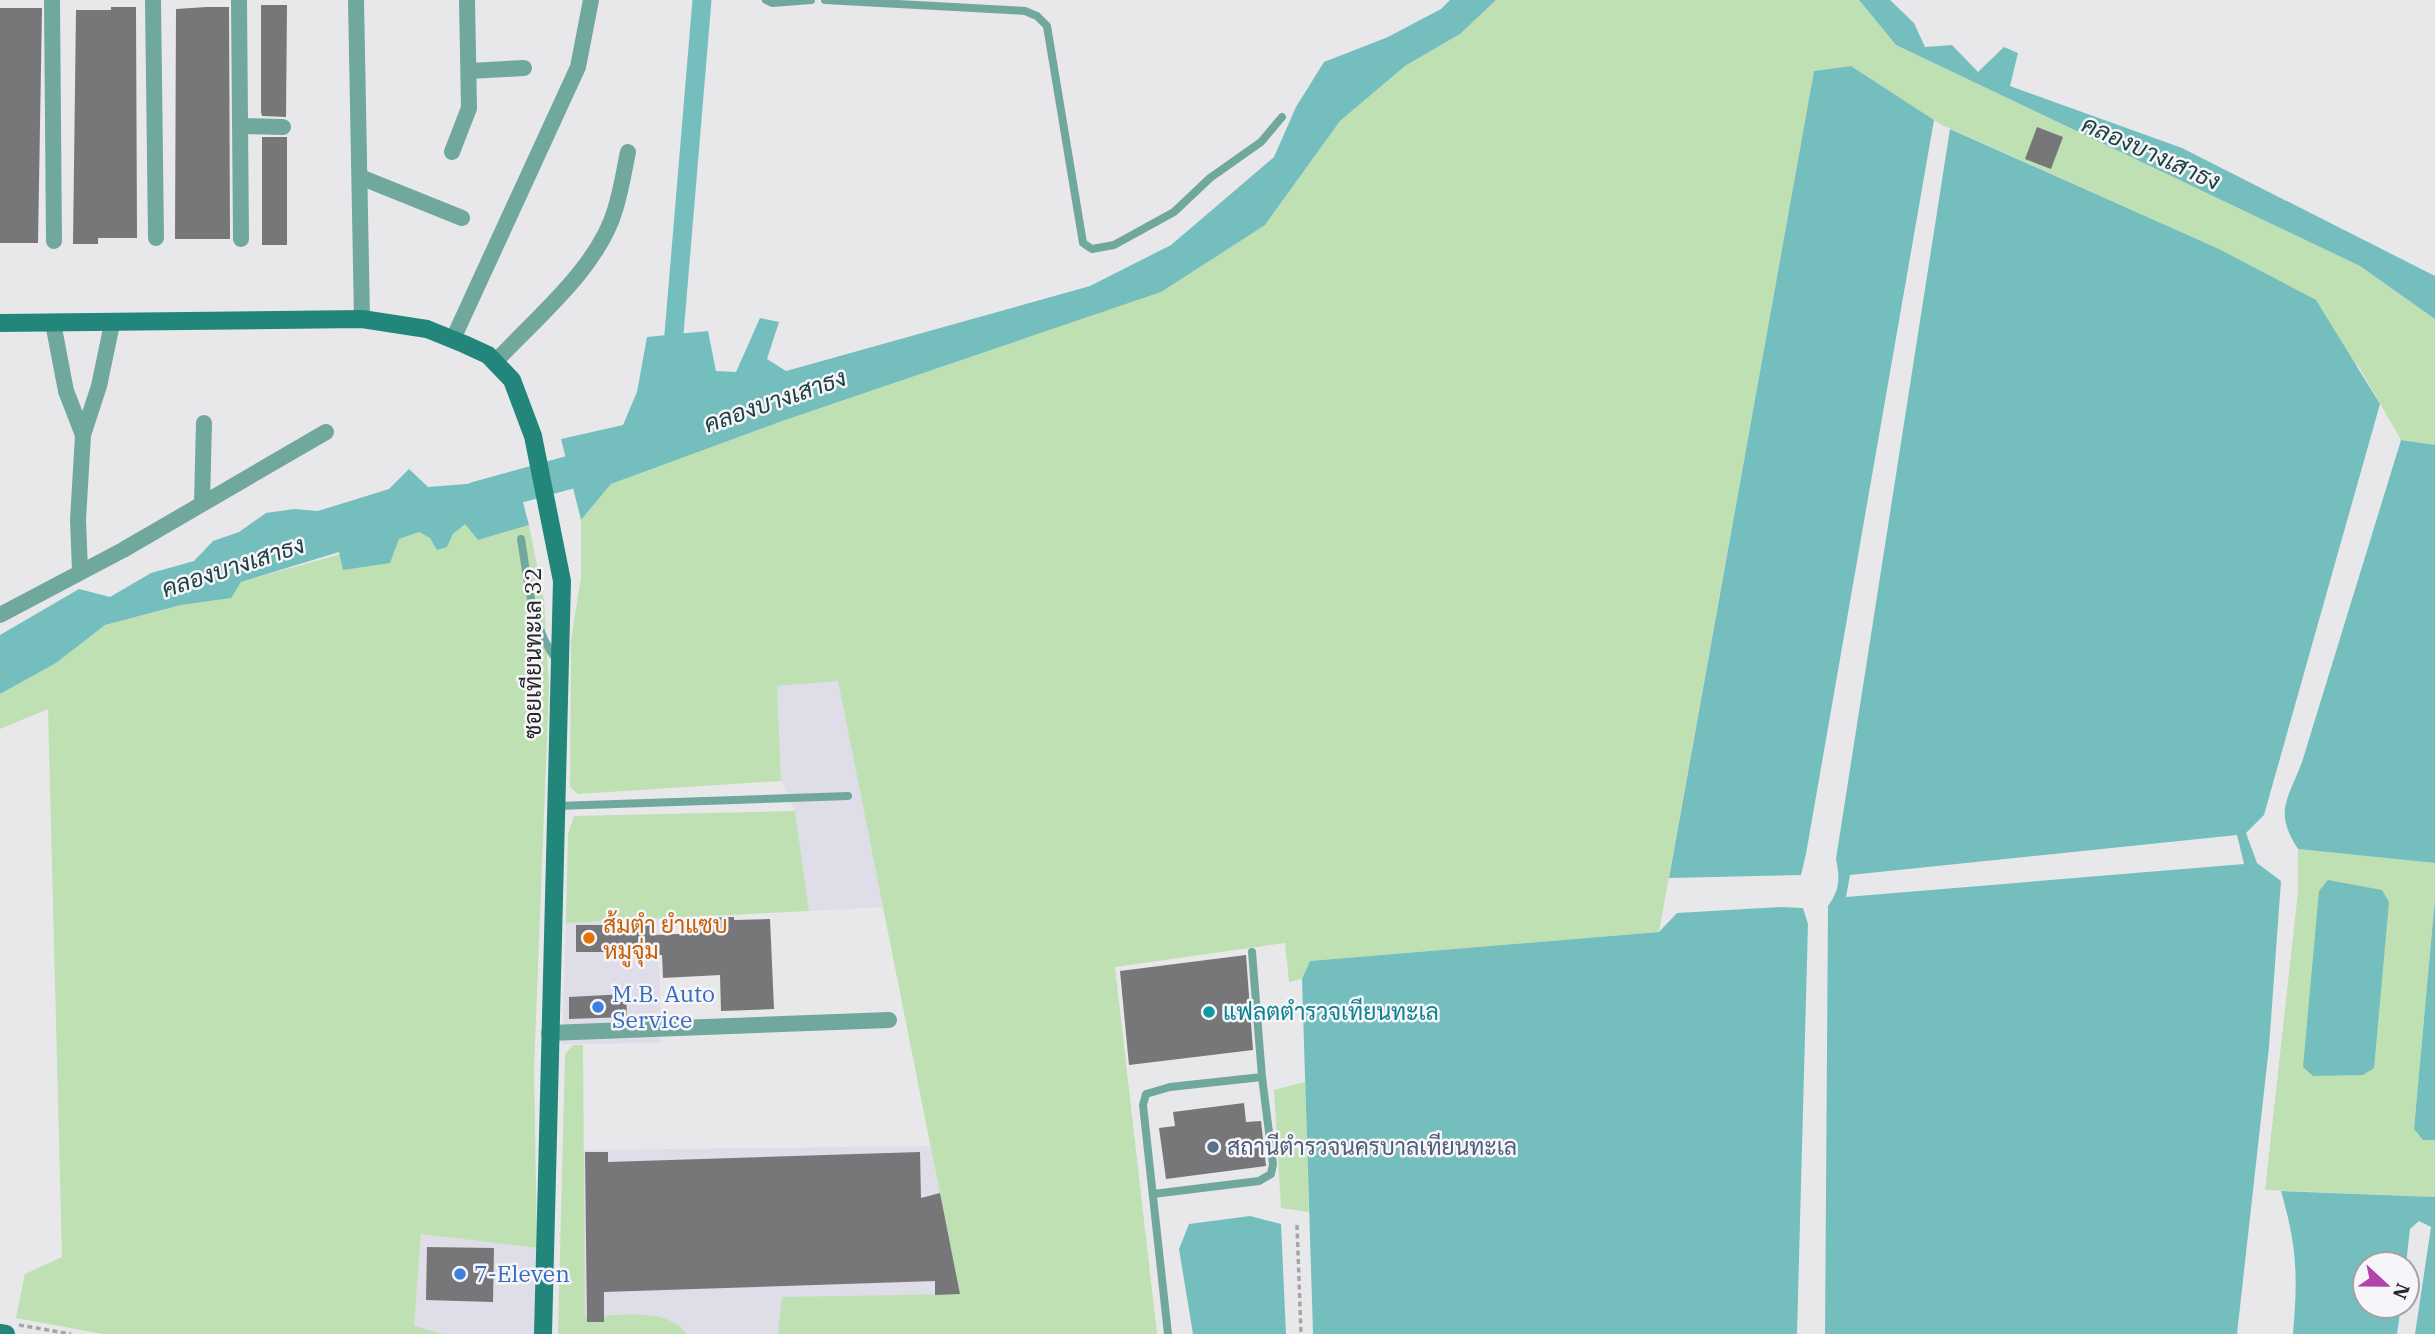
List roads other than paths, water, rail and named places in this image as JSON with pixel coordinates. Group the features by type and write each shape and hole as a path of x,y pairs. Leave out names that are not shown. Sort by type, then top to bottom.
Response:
{"street":[{"path":"52,0 54,241"},
{"path":"153,0 156,238"},
{"path":"239,0 242,239"},
{"path":"356,0 362,319"},
{"path":"452,152 468,108 467,0"},
{"path":"453,339 578,67 591,0"},
{"path":"469,71 524,68"},
{"path":"240,126 283,127"},
{"path":"495,362 570,285 600,242 615,212 628,152"},
{"path":"360,177 462,218"},
{"name":"ซอยเทียนทะเล 32","path":"0,323 113,324 362,319 427,328 488,355 512,380 533,436 562,581 543,1334"},
{"path":"54,323 66,391 83,435"},
{"path":"80,571 78,520 83,435 99,386 113,324"},
{"path":"202,502 204,423"},
{"path":"0,615 123,550 326,432"},
{"path":"549,1032 889,1020"}],"lane":[{"path":"766,0 772,3 811,0"},
{"path":"825,0 1025,11 1037,16 1047,26 1076,210 1083,243 1092,249 1114,245 1174,212 1210,178 1261,142 1282,117"},
{"path":"521,539 540,630 548,649 560,665"},
{"path":"557,806 848,796"},
{"path":"1153,1194 1259,1181 1270,1174 1273,1164 1262,1077 1252,952"},
{"path":"1168,1334 1143,1105 1146,1094 1170,1087 1262,1077"}],"water":[{"path":"1450,0 1496,0 1460,34 1405,66 1340,121 1265,225 1161,292 785,420 611,484 581,520 561,439 623,425 637,392 647,337 708,331 716,371 736,372 760,318 779,322 767,359 786,371 1090,286 1171,245 1274,157 1296,107 1324,62 1388,37 1441,9"},
{"path":"1859,0 1890,0 1914,23 1925,47 1952,45 1978,72 2004,47 2018,53 2010,86 2182,148 2435,276 2435,319 2360,266 1896,45"},
{"path":"1851,66 1934,120 1806,854 1801,875 1669,878 1814,71"},
{"path":"1950,129 2219,249 2316,300 2380,404 2264,815 2246,833 2257,863 2281,881 2269,1047 2237,1334 1825,1334 1828,906 1838,884 1836,859","holes":["2237,835 2244,864 1846,897 1850,875"]},
{"path":"2401,440 2435,445 2435,863 2298,849 2286,825 2285,815 2285,806 2302,762"},
{"path":"409,469 428,487 517,480 529,525 478,540 465,524 453,534 447,547 437,550 430,538 419,532 399,539 390,563 343,570 339,552 241,582 231,598 181,605 105,625 56,663 0,694 0,635 79,589 110,597 151,573 194,561 213,541 239,532 266,513 294,509 318,511 389,489"},
{"path":"2328,880 2382,890 2389,902 2374,1068 2363,1075 2313,1076 2303,1067 2319,891"},
{"path":"2435,898 2435,1140 2423,1140 2414,1129"},
{"path":"1803,908 1808,924 1797,1334 1313,1334 1302,979 1310,961 1659,932 1677,913"},
{"path":"2281,1191 2435,1197 2435,1334 2415,1334 2417,1320 2421,1320 2421,1294 2431,1227 2419,1221 2410,1229 2408,1250 2351,1250 2351,1320 2399,1320 2397,1334 2293,1334 2295,1262"},
{"path":"1250,1216 1281,1224 1286,1334 1193,1334 1179,1249 1189,1224"}],"waterway":[{"path":"672,358 702,0"},
{"name":"คลองบางเสาธง","path":"477,498 614,460"}],"place":[{"name":"ส้มตำ ยำแซบ หมูจุ่ม","path":"589,938"},
{"name":"M.B. Auto Service","path":"598,1007"},
{"name":"แฟลตตำรวจเทียนทะเล","path":"1209,1012"},
{"name":"สถานีตำรวจนครบาลเทียนทะเล","path":"1213,1147"},
{"name":"7-Eleven","path":"460,1274"}]}
